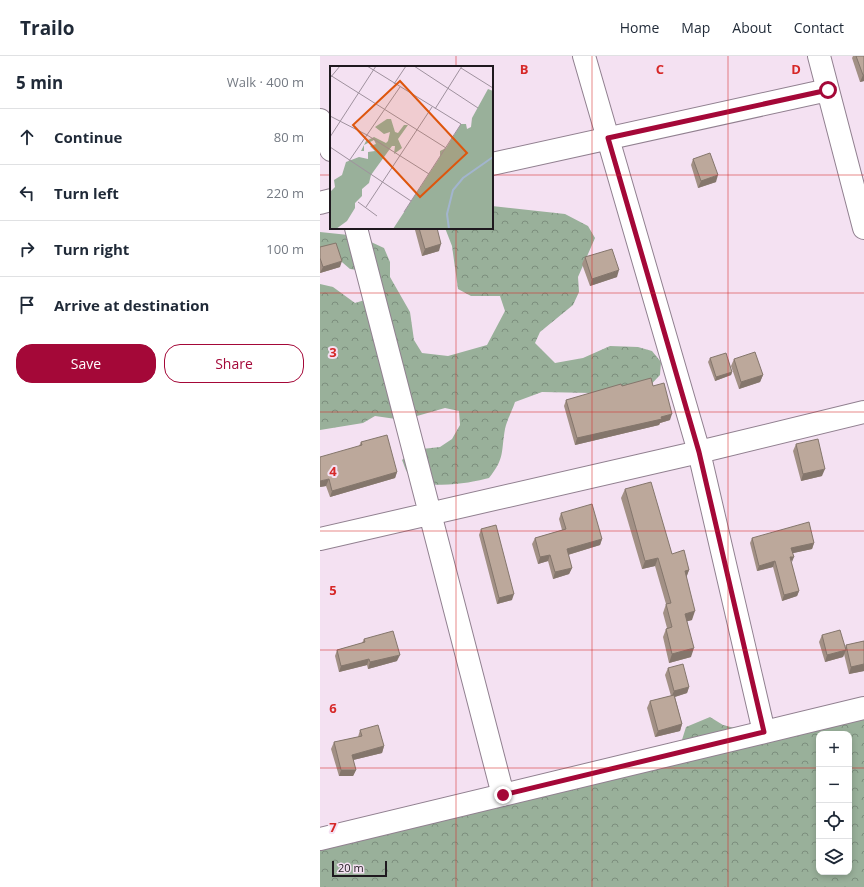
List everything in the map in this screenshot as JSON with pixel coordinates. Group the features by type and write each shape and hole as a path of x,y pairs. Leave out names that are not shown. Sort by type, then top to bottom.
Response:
{"street":[{"path":"584,56 699,452 764,732"},
{"path":"819,56 864,228"},
{"path":"493,164 828,90"},
{"path":"320,120 330,147"},
{"path":"320,203 330,200"},
{"path":"356,229 503,795"},
{"path":"320,538 699,452 864,412"},
{"path":"320,839 864,708"}],"green space":[{"path":"493,206 565,214 588,226 595,238 578,277 579,292 573,305 540,332 535,343 555,363 583,358 610,346 638,347 652,351 661,362 660,375 642,394 542,392 515,402 505,429 500,460 494,471 489,478 458,484 445,485 422,482 413,478 407,472 402,460 413,450 440,447 452,439 460,425 459,411 445,408 403,420 375,416 363,423 320,430 320,284 333,287 355,303 368,299 364,271 350,269 328,250 320,251 320,232 358,236 384,248 390,262 390,277 410,312 414,340 422,353 448,356 487,345 505,311 500,296 471,296 458,289 452,246 445,229 493,229"},
{"path":"864,710 864,887 320,887 320,841 677,756 686,727 710,717 723,725 765,736"}],"building":[{"path":"856,56 864,56 864,75 863,75"},
{"path":"710,153 718,175 701,181 693,159"},
{"path":"419,229 437,229 441,244 425,249"},
{"path":"336,243 342,261 323,267 320,258 320,247"},
{"path":"612,249 619,270 592,279 585,257"},
{"path":"755,352 763,375 741,382 734,359"},
{"path":"726,353 732,372 716,377 710,358"},
{"path":"651,378 653,386 664,383 672,414 661,417 662,419 577,438 566,400 621,384 622,386"},
{"path":"387,435 397,472 332,491 329,479 320,481 320,457 362,445 361,442"},
{"path":"818,439 825,469 803,474 796,444"},
{"path":"651,482 672,554 684,550 689,570 685,571 695,611 685,614 694,648 672,654 666,629 672,627 666,604 671,603 658,558 645,561 625,489"},
{"path":"592,504 602,539 567,549 572,568 555,572 550,555 540,557 535,538 566,529 561,513"},
{"path":"809,522 814,543 791,548 794,557 790,557 799,591 784,595 775,561 759,566 752,538"},
{"path":"496,525 514,594 499,598 481,529"},
{"path":"840,630 846,650 827,655 822,635"},
{"path":"393,631 400,655 370,662 369,659 341,666 337,650 365,642 364,639"},
{"path":"864,641 864,664 851,667 846,645"},
{"path":"683,664 689,687 674,691 668,668"},
{"path":"674,695 682,724 658,731 650,701"},
{"path":"378,725 384,746 352,755 356,770 341,770 334,742 362,736 360,730"}],"route":[{"path":"503,795 764,732 699,452 608,138 828,90"}]}
